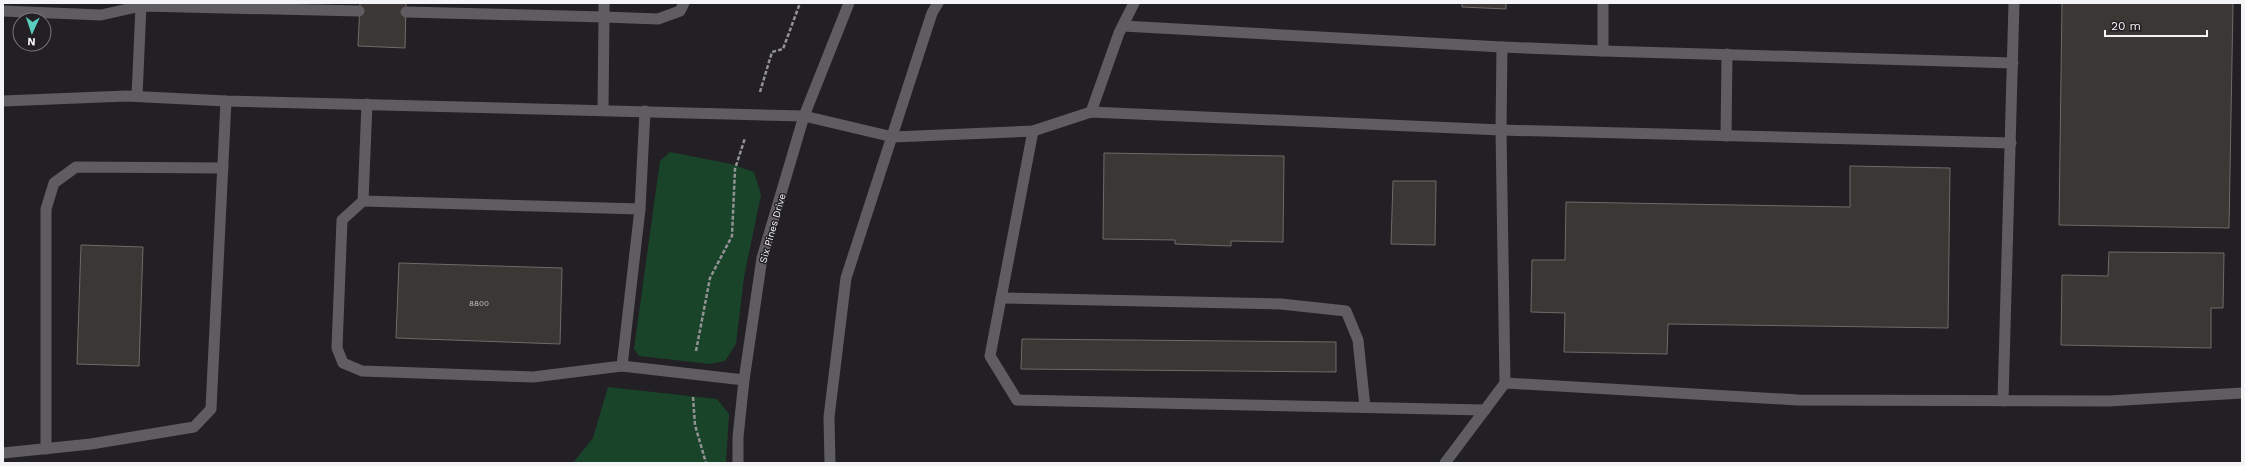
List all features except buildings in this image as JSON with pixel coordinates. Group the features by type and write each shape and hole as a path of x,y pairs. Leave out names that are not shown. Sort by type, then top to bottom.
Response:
{"street":[{"path":"603,110 604,3"},
{"path":"406,12 658,19 680,11 684,3"},
{"name":"Six Pines Drive","path":"738,463 738,437 744,380 762,258 804,116 849,3"},
{"path":"830,463 830,417 846,278 932,13 938,3"},
{"path":"1091,112 1123,26 1134,3"},
{"path":"1603,51 1604,3"},
{"path":"2003,401 2014,3"},
{"path":"3,11 101,15 139,4 359,11"},
{"path":"137,96 139,4"},
{"path":"1123,26 1502,47 2013,63"},
{"path":"1445,463 1505,383 1501,130 1502,47"},
{"path":"1726,136 1727,54"},
{"path":"3,101 16,99 137,96 226,100 804,116 893,137 1032,131 1091,112 1501,130 2011,143"},
{"path":"3,453 46,449 194,428 211,409 226,100"},
{"path":"363,201 367,104"},
{"path":"622,366 640,210 645,111"},
{"path":"1032,131 990,356 1017,400 1485,410"},
{"path":"46,449 46,209 54,183 76,168 223,168"},
{"path":"640,210 363,201 342,220 337,348 343,363 362,371 533,377 622,366 744,380"},
{"path":"1001,298 1281,304 1346,311 1358,340 1365,407"},
{"path":"1505,383 1798,400 2109,402 2242,393"}],"path":[{"path":"706,463 695,425 691,374 710,278 732,236 735,169 772,52 783,49 800,3"}],"green space":[{"path":"670,152 731,164 754,172 761,195 744,277 736,344 725,361 710,364 639,356 634,349 660,161"},
{"path":"608,387 717,399 729,414 726,463 573,463 593,438"}]}
